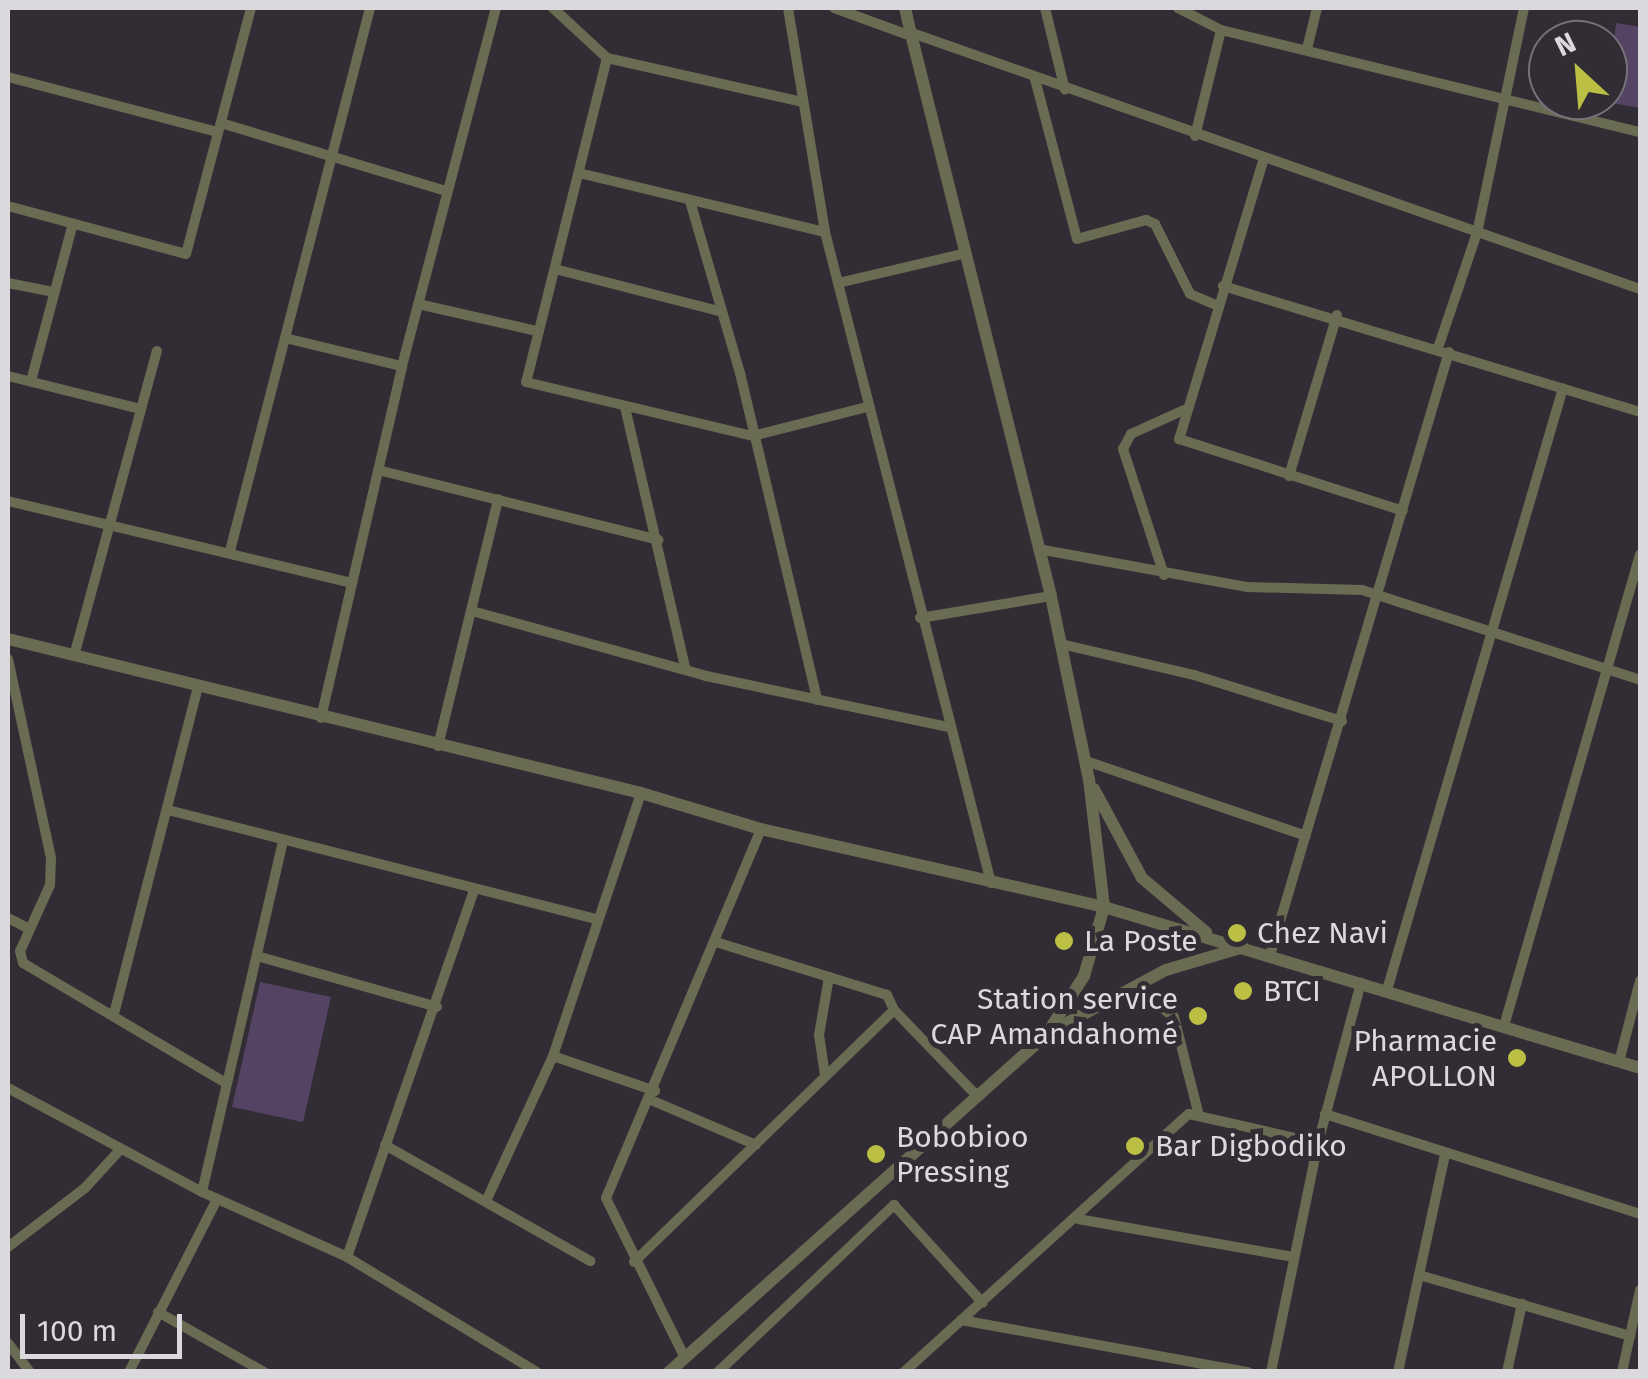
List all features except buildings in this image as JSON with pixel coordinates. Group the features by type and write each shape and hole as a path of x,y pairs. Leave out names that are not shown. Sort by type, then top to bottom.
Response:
{"street":[{"path":"8,206 186,254 251,8"},
{"path":"230,552 370,8"},
{"path":"321,718 402,366 496,8"},
{"path":"553,8 606,58 802,102"},
{"path":"788,8 825,232 920,618 992,883"},
{"path":"834,8 1640,289"},
{"path":"904,8 1051,596 1090,780 1104,907 1084,976 1046,1035"},
{"path":"1045,8 1065,90"},
{"path":"1178,8 1221,30 1640,132"},
{"path":"1306,49 1317,8"},
{"path":"1270,954 1380,596 1476,233 1524,8"},
{"path":"1195,136 1221,30"},
{"path":"606,58 526,382 754,436 867,407"},
{"path":"8,77 332,155 446,191"},
{"path":"1035,79 1077,239 1146,220 1155,224 1190,294 1218,306"},
{"path":"1264,158 1177,432 1183,443 1402,511"},
{"path":"580,172 825,232"},
{"path":"690,201 754,436 817,700"},
{"path":"31,381 73,223"},
{"path":"838,283 963,254"},
{"path":"555,269 722,312"},
{"path":"8,283 54,292"},
{"path":"1224,286 1336,316 1640,412"},
{"path":"418,304 537,332"},
{"path":"1289,476 1336,316"},
{"path":"285,338 402,366"},
{"path":"74,656 157,351"},
{"path":"8,376 140,409"},
{"path":"1387,990 1563,388"},
{"path":"625,407 685,668"},
{"path":"1164,575 1124,441 1184,410"},
{"path":"378,470 658,540"},
{"path":"438,746 498,499"},
{"path":"8,501 110,522 351,584"},
{"path":"1038,548 1164,575 1380,596 1640,680"},
{"path":"1504,1026 1640,554"},
{"path":"920,618 1051,596"},
{"path":"472,611 817,700 948,726"},
{"path":"8,639 641,793 762,830 1104,907 1640,1068"},
{"path":"1061,644 1194,675 1342,721"},
{"path":"8,660 51,858 50,885 20,950 30,970 114,1014 226,1083"},
{"path":"114,1014 198,688"},
{"path":"1086,761 1306,836"},
{"path":"1090,780 1142,878 1217,939"},
{"path":"488,1199 553,1056 641,793"},
{"path":"168,810 596,920"},
{"path":"686,1358 634,1262 606,1198 653,1096 762,830"},
{"path":"202,1192 283,841"},
{"path":"347,1257 437,1007 474,890"},
{"path":"8,918 28,928"},
{"path":"716,942 887,995 894,1010 977,1096"},
{"path":"670,1372 1046,1035 1134,987 1243,947"},
{"path":"257,956 437,1007"},
{"path":"825,1076 819,1036 829,977"},
{"path":"1619,1062 1640,981"},
{"path":"1271,1372 1318,1143 1361,983"},
{"path":"1134,987 1174,1017 1198,1112"},
{"path":"634,1262 894,1010"},
{"path":"553,1056 653,1096 756,1146"},
{"path":"8,1088 202,1192 347,1257 537,1372"},
{"path":"1198,1112 1318,1143"},
{"path":"904,1372 1198,1112"},
{"path":"1325,1114 1640,1214"},
{"path":"385,1145 488,1199 590,1262"},
{"path":"8,1247 85,1188 120,1150"},
{"path":"1398,1372 1445,1155"},
{"path":"129,1372 217,1199"},
{"path":"718,1372 894,1204 983,1303"},
{"path":"1078,1219 1294,1257"},
{"path":"1419,1275 1630,1336"},
{"path":"1622,1372 1640,1290"},
{"path":"1507,1372 1522,1304"},
{"path":"158,1312 264,1372"},
{"path":"961,1320 1248,1372"},
{"path":"8,1343 30,1372"}],"shaded area":[{"path":"1628,25 1640,27 1640,108 1628,106"},
{"path":"260,982 331,997 303,1122 232,1107"}],"place":[{"name":"Chez Navi","path":"1237,933"},
{"name":"La Poste","path":"1064,941"},
{"name":"BTCI","path":"1243,991"},
{"name":"Station service CAP Amandahomé","path":"1198,1016"},
{"name":"Pharmacie APOLLON","path":"1517,1058"},
{"name":"Bar Digbodiko","path":"1135,1146"},
{"name":"Bobobioo Pressing","path":"876,1154"}]}
